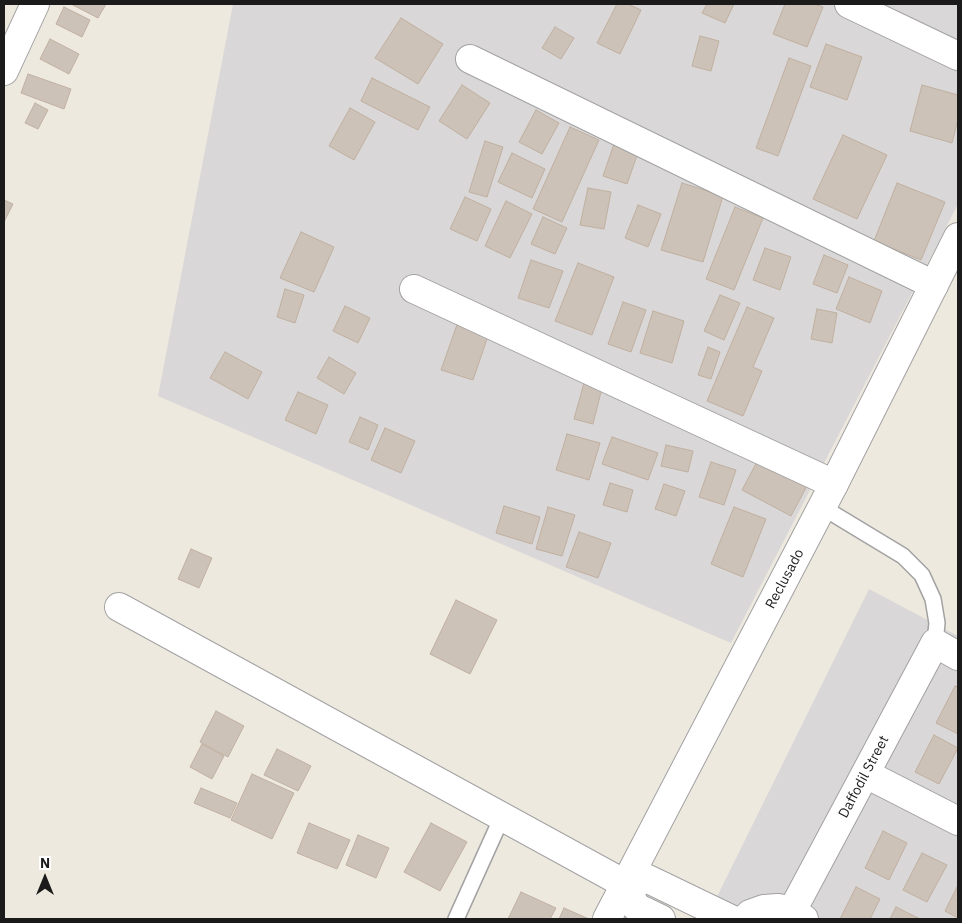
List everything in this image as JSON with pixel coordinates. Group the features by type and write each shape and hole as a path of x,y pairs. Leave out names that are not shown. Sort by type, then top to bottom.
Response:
{"street":[{"path":"4,70 36,4"},
{"path":"849,4 958,56"},
{"path":"470,59 934,285"},
{"name":"Reclusado","path":"607,919 828,496 958,237"},
{"path":"414,289 828,496"},
{"path":"119,608 625,884 636,906 661,919"},
{"name":"Daffodil Street","path":"798,915 866,774 947,649"},
{"path":"866,774 958,821"},
{"path":"625,884 648,879 730,919"},
{"path":"745,919 750,914 764,909 778,908 798,915"}],"lane":[{"path":"828,496 903,556 922,575 933,599 937,623 947,649"},
{"path":"456,919 502,817"}],"shaded area":[{"path":"233,4 958,4 958,204 731,643 158,396"},
{"path":"869,589 958,636 958,919 706,919"}],"building":[{"path":"71,4 106,4 98,18"},
{"path":"617,4 628,4 641,10 620,54 597,43"},
{"path":"707,4 734,4 725,23 702,13"},
{"path":"785,4 814,4 823,7 807,47 773,34"},
{"path":"64,7 90,20 82,37 56,24"},
{"path":"401,18 443,44 418,84 375,58"},
{"path":"555,27 574,38 561,59 542,48"},
{"path":"700,36 719,41 711,71 692,66"},
{"path":"50,39 79,54 69,74 40,59"},
{"path":"826,44 862,57 847,100 810,87"},
{"path":"789,58 811,66 778,156 756,148"},
{"path":"28,74 71,89 64,109 21,93"},
{"path":"372,78 430,107 418,130 361,101"},
{"path":"462,85 490,103 467,139 439,121"},
{"path":"922,85 958,95 958,119 952,143 910,131"},
{"path":"35,103 48,110 38,129 25,123"},
{"path":"350,108 375,122 354,160 329,146"},
{"path":"536,110 559,123 542,154 519,142"},
{"path":"570,127 599,140 562,222 533,209"},
{"path":"843,135 887,155 857,219 813,199"},
{"path":"485,141 503,147 487,197 469,192"},
{"path":"615,141 639,150 627,184 603,176"},
{"path":"512,153 545,169 532,198 498,182"},
{"path":"682,183 723,196 703,262 661,250"},
{"path":"897,183 945,202 921,260 874,241"},
{"path":"588,188 611,192 604,229 580,225"},
{"path":"465,197 491,209 477,241 450,229"},
{"path":"4,200 13,204 4,222"},
{"path":"506,201 532,214 510,258 485,246"},
{"path":"638,205 661,214 648,247 625,238"},
{"path":"735,207 763,218 734,290 706,279"},
{"path":"543,217 567,228 555,254 531,244"},
{"path":"301,232 334,247 314,292 280,278"},
{"path":"765,248 791,257 780,290 753,280"},
{"path":"824,255 848,265 837,293 813,284"},
{"path":"531,260 563,271 549,308 518,298"},
{"path":"578,263 614,277 592,335 555,321"},
{"path":"849,277 882,291 870,323 836,309"},
{"path":"285,289 304,295 295,323 277,317"},
{"path":"720,295 740,303 724,340 704,331"},
{"path":"623,302 646,310 631,352 608,344"},
{"path":"345,306 370,318 358,343 333,331"},
{"path":"747,307 774,318 753,367 762,371 743,416 707,401"},
{"path":"817,309 837,313 832,343 811,339"},
{"path":"653,311 684,321 672,363 640,353"},
{"path":"459,319 490,330 473,380 441,370"},
{"path":"708,347 720,352 711,379 698,375"},
{"path":"225,352 262,372 248,399 210,378"},
{"path":"329,357 356,373 344,394 317,378"},
{"path":"584,383 602,388 593,424 574,419"},
{"path":"298,392 328,405 316,434 285,420"},
{"path":"360,417 378,425 368,450 349,442"},
{"path":"385,428 415,441 401,473 371,460"},
{"path":"567,434 600,443 589,480 556,470"},
{"path":"612,437 658,453 648,480 602,464"},
{"path":"666,445 693,451 688,472 661,466"},
{"path":"759,458 808,484 791,516 742,490"},
{"path":"711,462 736,470 724,505 699,497"},
{"path":"610,483 633,490 627,512 603,505"},
{"path":"664,484 685,491 676,516 655,509"},
{"path":"504,506 540,517 532,544 496,533"},
{"path":"548,507 575,515 562,556 536,549"},
{"path":"734,507 766,519 743,577 711,564"},
{"path":"579,532 611,543 598,578 566,567"},
{"path":"191,549 212,558 199,588 178,579"},
{"path":"456,600 497,620 470,674 430,654"},
{"path":"955,686 958,687 958,734 936,723"},
{"path":"216,711 244,726 228,757 200,742"},
{"path":"934,735 958,748 939,784 915,772"},
{"path":"202,744 224,756 212,779 190,767"},
{"path":"277,749 311,766 298,791 264,775"},
{"path":"252,774 294,793 272,839 231,820"},
{"path":"201,788 237,803 230,818 194,803"},
{"path":"309,823 350,840 337,869 297,853"},
{"path":"431,823 467,842 440,891 404,872"},
{"path":"883,831 907,843 889,880 865,868"},
{"path":"358,835 389,848 376,878 346,865"},
{"path":"922,853 947,865 927,902 903,890"},
{"path":"958,885 958,918 945,911"},
{"path":"856,887 880,899 870,919 840,919"},
{"path":"521,892 556,908 550,919 508,919"},
{"path":"896,907 920,919 890,919"},
{"path":"564,908 589,919 559,919"}]}
